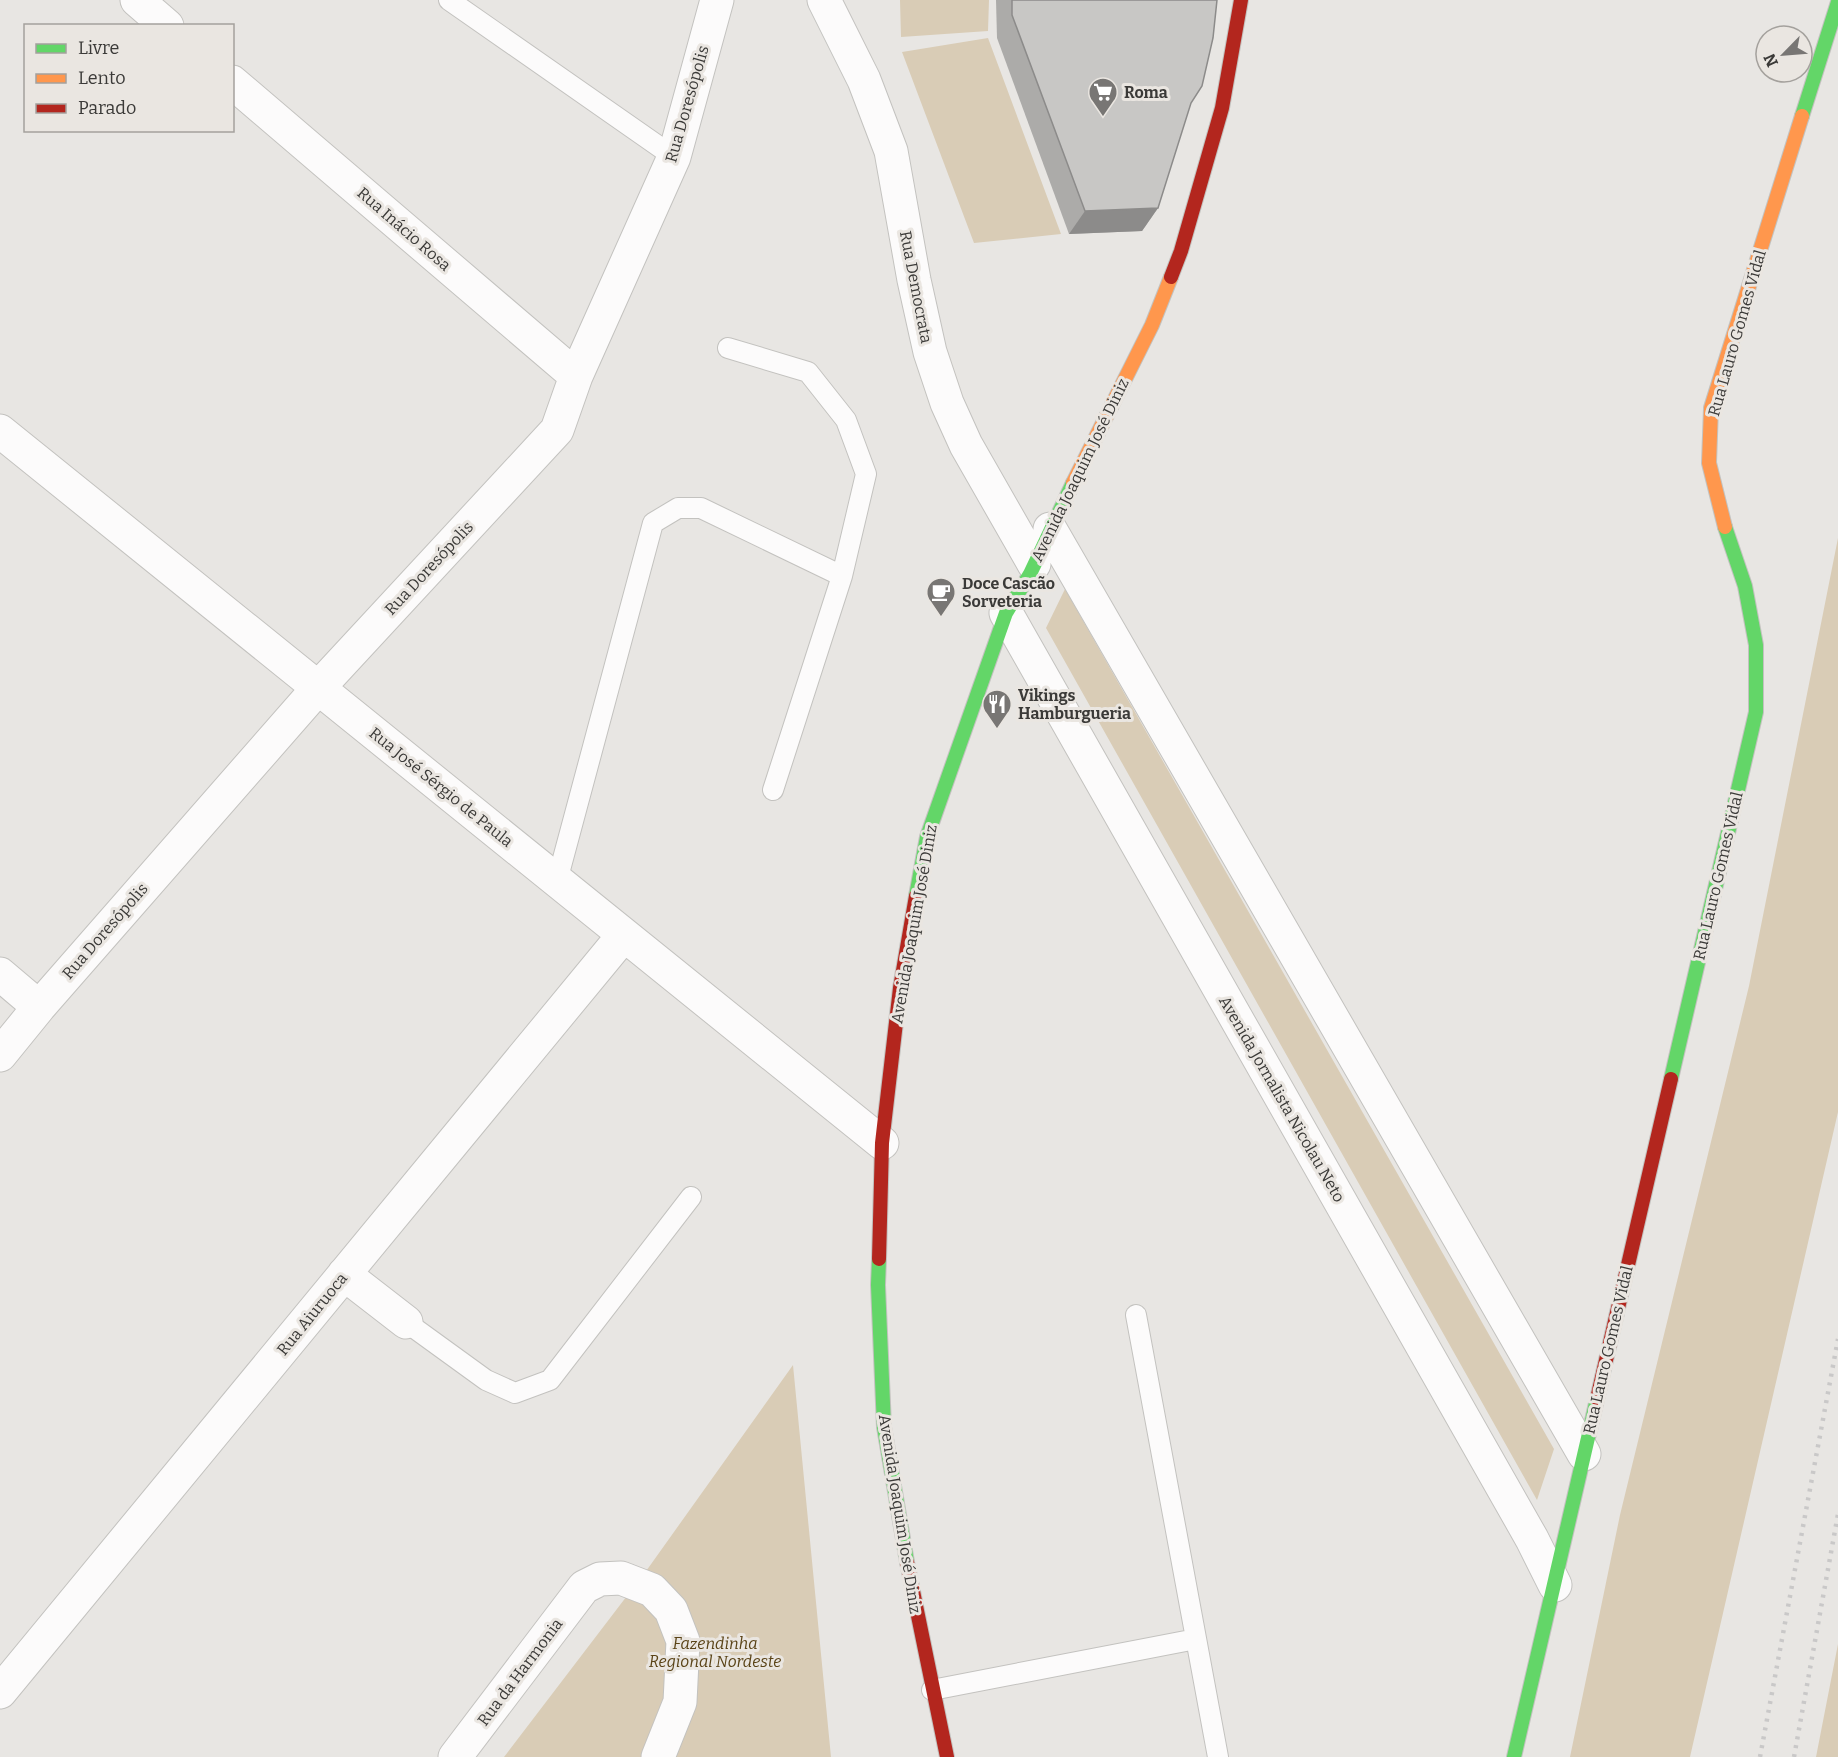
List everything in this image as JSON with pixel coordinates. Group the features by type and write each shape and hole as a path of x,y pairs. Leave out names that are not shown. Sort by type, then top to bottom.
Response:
{"street":[{"path":"137,0 164,24"},
{"name":"Rua Doresópolis","path":"0,1055 39,1007 319,687 557,430 576,376 674,157 717,0"},
{"name":"Rua Democrata","path":"824,0 864,80 891,151 914,280 930,352 947,403 966,445 1034,564"},
{"name":"Avenida Joaquim José Diniz","path":"947,1757 911,1588 884,1427 878,1285 882,1143 900,988 927,837 1006,614 1034,564 1152,325 1181,251 1222,108 1241,0"},
{"name":"Rua Lauro Gomes Vidal","path":"1514,1757 1756,712 1756,645 1747,598 1727,534 1709,463 1711,408 1838,2"},
{"name":"Rua Inácio Rosa","path":"234,84 576,376"},
{"name":"Rua José Sérgio de Paula","path":"0,431 882,1143"},
{"path":"1050,529 1584,1454"},
{"name":"Avenida Jornalista Nicolau Neto","path":"1006,614 1532,1539 1555,1585"},
{"name":"Rua Aiuruoca","path":"0,1692 623,936"},
{"path":"0,974 39,1007"},
{"path":"344,1274 406,1322"},
{"name":"Rua da Harmonia","path":"456,1757 584,1587 600,1579 621,1578 652,1590 671,1610 683,1641 680,1702 658,1757"}],"lane":[{"path":"450,0 674,157"},
{"path":"728,348 808,372 846,420 866,474 842,576 773,790"},
{"path":"557,881 653,523 678,508 701,508 842,576"},
{"path":"406,1322 486,1380 515,1393 550,1380 691,1197"},
{"path":"1136,1315 1218,1757"},
{"path":"933,1690 1196,1639"}],"green space":[{"path":"900,0 989,0 988,31 901,37"},
{"path":"988,38 1061,234 974,243 902,52"},
{"path":"1838,538 1838,1112 1690,1757 1570,1757 1620,1515 1749,986"},
{"path":"1065,589 1554,1449 1537,1500 1046,628"},
{"name":"Fazendinha Regional Nordeste","path":"793,1365 831,1757 504,1757 649,1567"},
{"path":"1838,1644 1838,1757 1816,1757"}],"building":[{"name":"Roma","path":"1012,0 1217,0 1213,38 1202,86 1191,103 1158,208 1085,211 1012,15"}],"railway":[{"path":"1760,1757 1838,1339"},
{"path":"1794,1757 1838,1514"}],"traffic: fast":[{"path":"1802,116 1838,2"},
{"path":"916,896 927,837 1006,613 1030,574 1073,483"},
{"path":"1671,1079 1756,712 1756,645 1745,586 1725,527"},
{"path":"879,1259 884,1427 907,1562"},
{"path":"1514,1757 1597,1399"}],"traffic: slow":[{"path":"1725,527 1709,463 1711,408 1802,116"},
{"path":"1073,483 1152,325 1171,277"}],"traffic: jam":[{"path":"1171,277 1181,251 1222,108 1241,0"},
{"path":"879,1259 882,1143 900,988 916,896"},
{"path":"1597,1399 1671,1079"},
{"path":"907,1562 947,1757"}],"place":[{"name":"Roma","path":"1103,118"},
{"name":"Doce Cascão Sorveteria","path":"941,618"},
{"name":"Vikings Hamburgueria","path":"997,730"}]}
